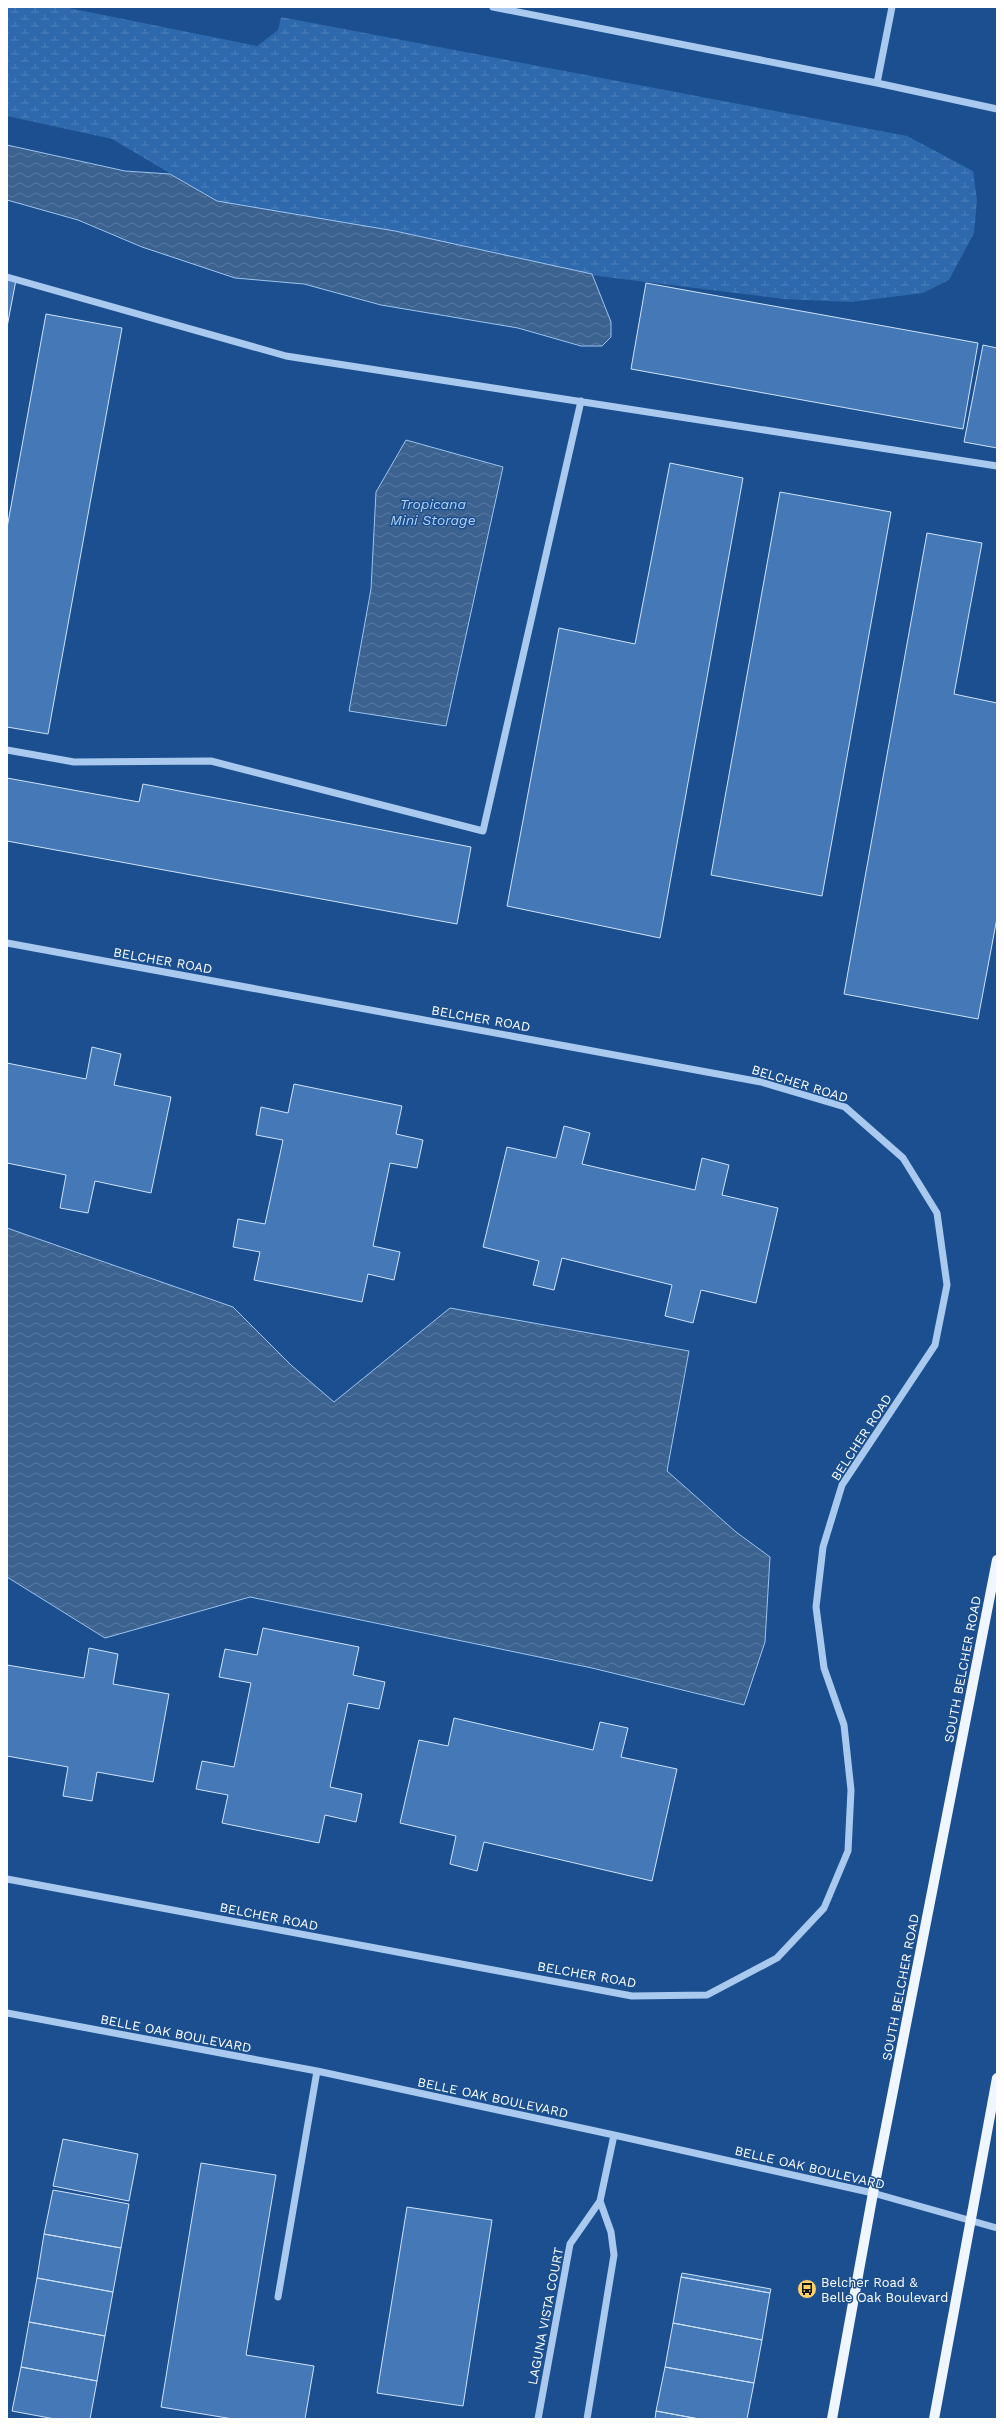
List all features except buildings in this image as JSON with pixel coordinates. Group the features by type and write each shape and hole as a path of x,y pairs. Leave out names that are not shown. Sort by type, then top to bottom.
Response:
{"main road":[{"name":"SOUTH BELCHER ROAD","path":"832,2419 873,2193 997,1560"},
{"path":"934,2419 997,2078"}],"street":[{"path":"493,7 877,83 997,109"},
{"path":"877,83 892,7"},
{"path":"7,277 286,356 997,466"},
{"path":"7,750 74,762 211,761 483,831 581,402"},
{"name":"BELCHER ROAD","path":"7,943 762,1082 845,1107 904,1158 937,1213 947,1285 935,1345 842,1485 823,1547 816,1607 824,1668 844,1725 851,1790 848,1851 824,1908 777,1958 707,1995 632,1996 7,1879"},
{"name":"BELLE OAK BOULEVARD","path":"7,2013 317,2071 614,2135 873,2193 971,2222 997,2228"},
{"path":"278,2297 317,2071"},
{"name":"LAGUNA VISTA COURT","path":"538,2419 570,2244 600,2201 614,2135"},
{"path":"587,2419 614,2255 611,2232 600,2201"}],"green space":[{"path":"7,7 64,7 257,46 278,30 281,17 907,136 973,171 977,200 974,233 949,280 923,293 851,302 784,299 598,276 395,231 217,201 112,139 7,116"}],"water":[{"path":"7,145 125,171 170,174 217,201 395,231 592,274 611,322 611,337 602,346 581,346 518,328 381,305 304,284 235,278 142,247 78,220 7,200"},
{"name":"Tropicana Mini Storage","path":"406,440 503,467 446,726 349,711 371,589 376,492"},
{"path":"7,1228 233,1307 292,1366 334,1402 450,1308 689,1351 667,1471 736,1532 770,1557 765,1642 744,1705 592,1668 250,1597 105,1638 7,1577"}],"place":[{"name":"Belcher Road & Belle Oak Boulevard","path":"807,2289"}]}
